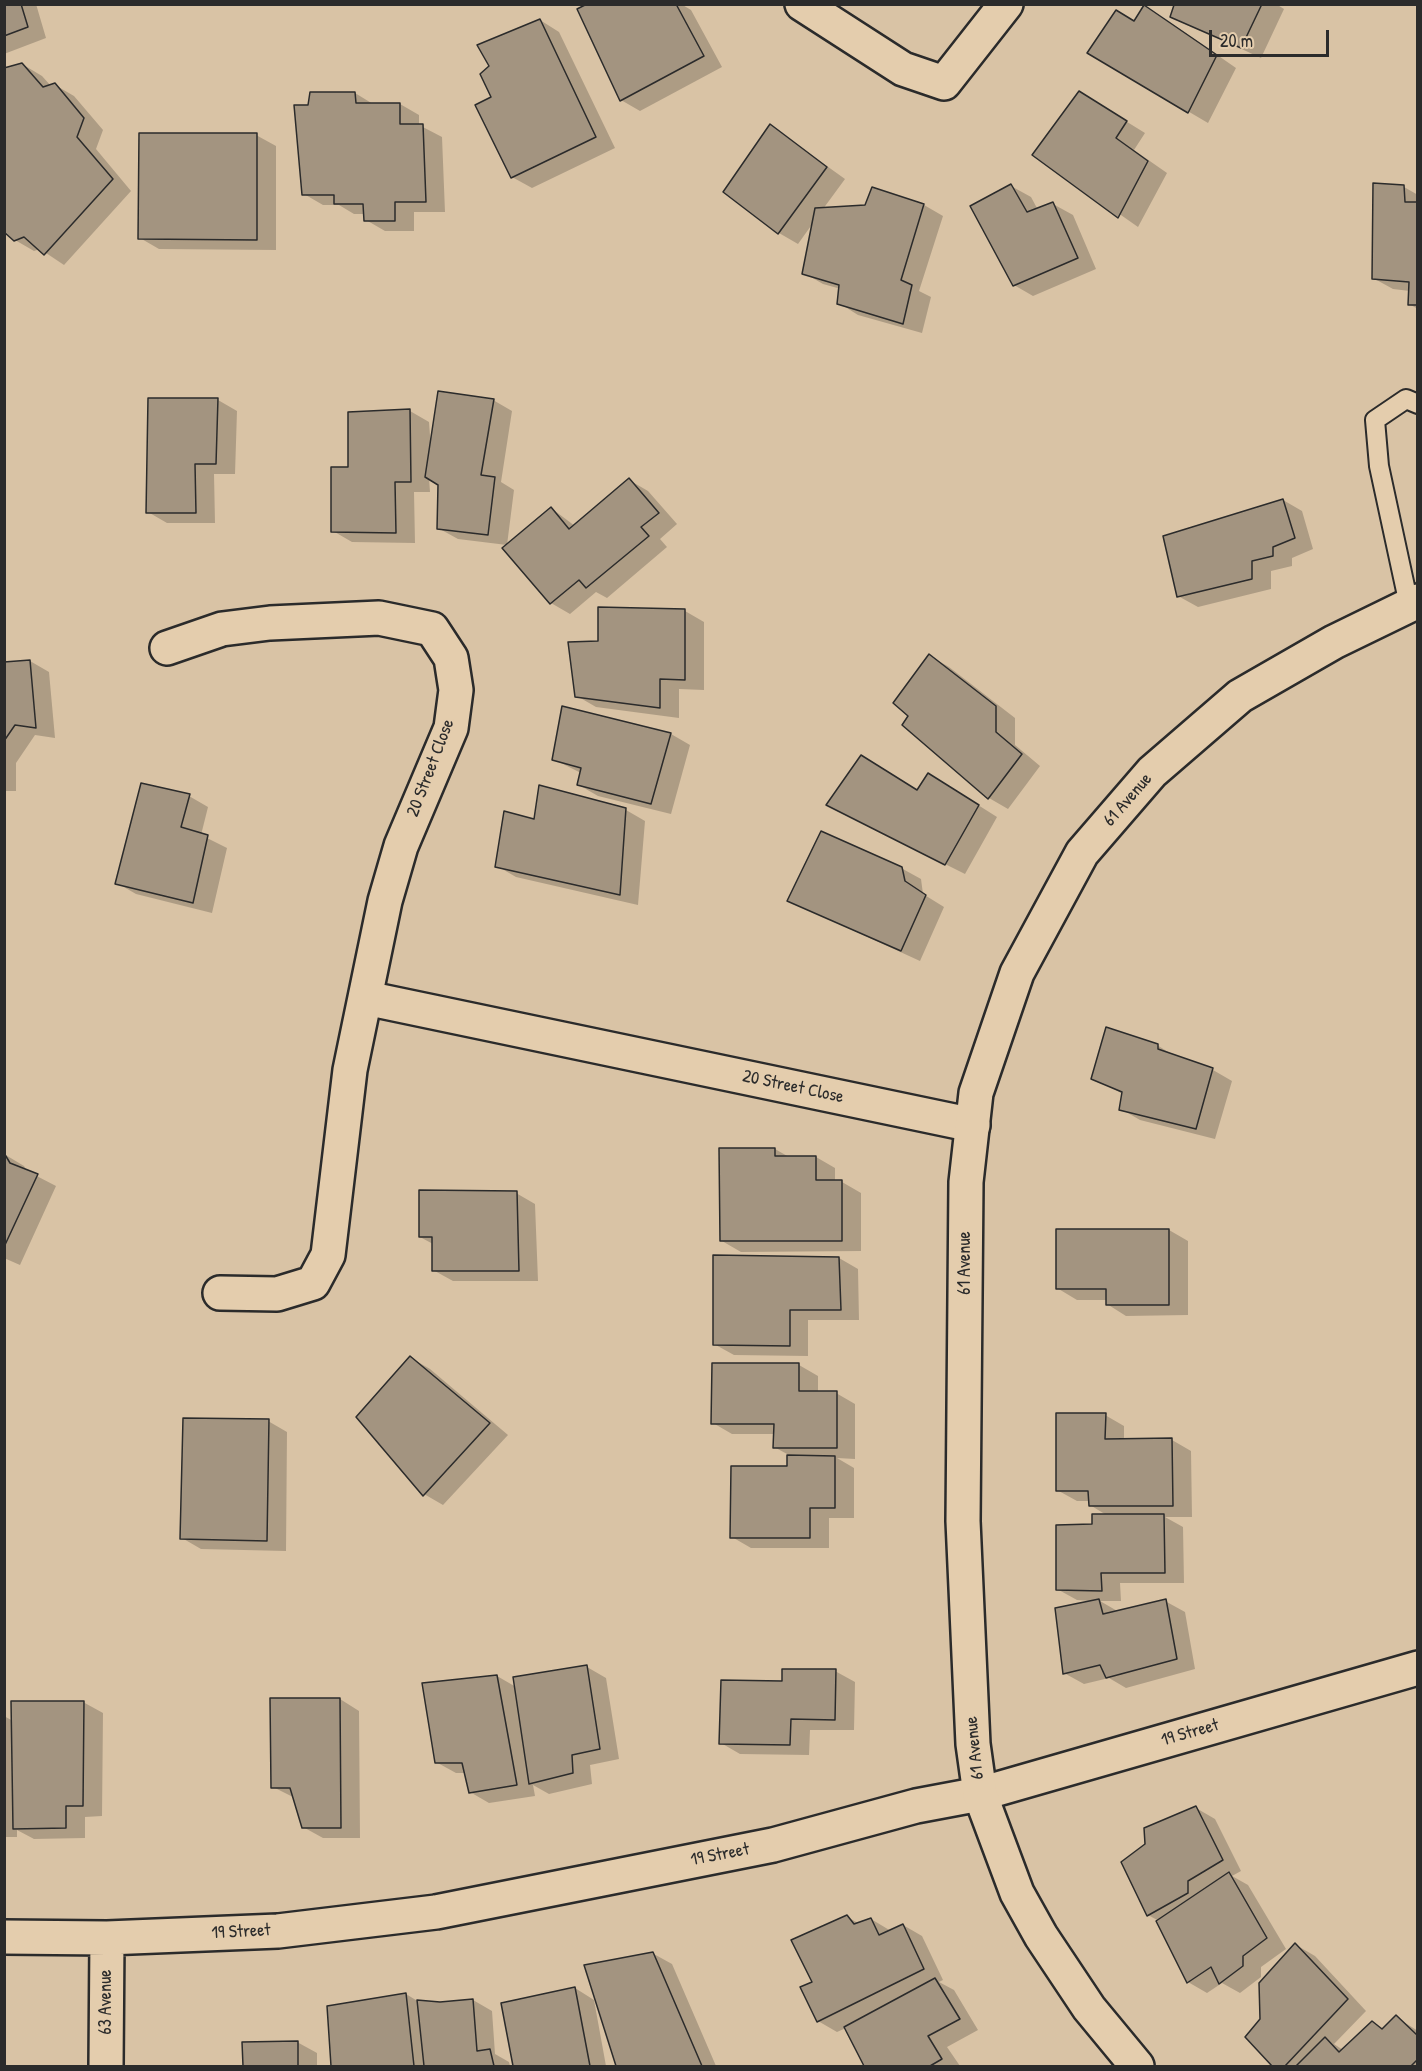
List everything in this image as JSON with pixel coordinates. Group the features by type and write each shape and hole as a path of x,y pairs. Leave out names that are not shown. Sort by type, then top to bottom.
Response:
{"street":[{"path":"802,4 903,69 944,83 1006,4"},
{"name":"61 Avenue","path":"1137,2067 1089,2008 1041,1936 1017,1893 980,1794 973,1744 963,1521 966,1182 976,1093 1017,973 1082,853 1152,771 1240,696 1334,642 1413,603"},
{"name":"20 Street Close","path":"167,648 222,629 270,623 379,618 432,629 452,658 456,690 452,728 401,846 385,901 350,1070 328,1255 313,1283 278,1294 220,1293"},
{"name":"20 Street Close","path":"366,998 973,1125"},
{"name":"19 Street","path":"4,1937 107,1938 278,1931 435,1912 773,1845 916,1806 980,1794 1418,1668"},
{"name":"63 Avenue","path":"106,2067 107,1938"}],"lane":[{"name":"61 Avenue","path":"1413,603 1379,466 1376,420 1406,399 1418,404"}],"building":[{"path":"4,4 21,4 28,27 4,36"},
{"path":"587,4 676,4 704,56 620,101 577,9"},
{"path":"1172,4 1262,4 1241,48 1170,17 1174,5"},
{"path":"1144,5 1217,55 1188,113 1087,53 1116,10 1134,21"},
{"path":"540,19 596,137 511,178 475,105 491,97 480,74 489,66 477,45"},
{"path":"22,63 43,87 55,83 84,118 77,137 113,179 44,255 24,237 14,241 4,232 4,68"},
{"path":"1079,91 1127,121 1116,138 1148,161 1118,218 1032,155"},
{"path":"310,92 355,92 356,103 400,103 400,124 423,124 426,202 395,202 395,221 364,221 363,204 334,204 334,195 302,195 294,105 308,105"},
{"path":"770,124 827,167 778,234 723,192"},
{"path":"139,133 257,133 257,240 138,239"},
{"path":"1373,183 1404,185 1405,202 1418,202 1418,305 1408,305 1409,282 1372,279"},
{"path":"1011,184 1027,212 1053,202 1078,258 1013,286 970,206"},
{"path":"872,187 924,204 901,280 912,285 903,324 837,304 839,285 802,274 815,208 865,205"},
{"path":"438,391 494,399 481,475 495,477 488,535 437,529 438,485 425,477"},
{"path":"148,398 218,398 216,464 195,464 196,513 146,513"},
{"path":"410,409 411,482 395,482 396,533 331,532 331,467 348,467 348,412"},
{"path":"629,478 659,513 641,527 649,536 586,588 579,580 550,604 502,548 551,507 569,529"},
{"path":"1283,499 1295,538 1273,547 1273,556 1252,561 1252,579 1177,597 1163,536"},
{"path":"598,607 685,609 685,680 660,679 660,708 575,697 568,642 598,641"},
{"path":"929,654 996,706 996,732 1022,754 988,799 902,725 908,716 893,703"},
{"path":"30,660 36,728 15,725 4,741 4,662"},
{"path":"562,706 671,733 651,804 577,785 581,768 552,760"},
{"path":"861,755 917,790 928,773 979,805 945,865 826,805"},
{"path":"141,783 190,794 181,827 208,835 193,903 115,884"},
{"path":"539,785 626,808 620,895 495,867 504,811 534,819"},
{"path":"821,831 902,867 905,881 926,895 901,951 787,901"},
{"path":"1106,1027 1158,1044 1158,1049 1213,1068 1196,1129 1119,1110 1122,1092 1091,1079"},
{"path":"719,1148 775,1148 775,1156 816,1156 816,1180 842,1180 842,1241 720,1241"},
{"path":"4,1153 10,1163 38,1174 4,1247"},
{"path":"419,1190 517,1191 519,1271 432,1271 432,1237 419,1237"},
{"path":"1056,1229 1169,1229 1169,1305 1106,1305 1106,1289 1056,1289"},
{"path":"713,1255 839,1257 841,1310 790,1310 790,1346 713,1345"},
{"path":"410,1356 490,1423 423,1496 356,1417"},
{"path":"712,1363 799,1363 799,1391 837,1391 837,1448 773,1448 774,1424 711,1424"},
{"path":"1056,1413 1106,1413 1105,1439 1172,1438 1173,1506 1089,1506 1088,1491 1056,1491"},
{"path":"183,1418 269,1419 267,1541 180,1539"},
{"path":"787,1455 835,1456 835,1508 810,1508 810,1538 730,1538 731,1466 787,1466"},
{"path":"1092,1514 1164,1514 1165,1573 1101,1573 1102,1591 1056,1590 1056,1525 1092,1524"},
{"path":"1099,1599 1103,1614 1166,1599 1177,1659 1106,1678 1100,1665 1063,1674 1055,1608"},
{"path":"587,1665 600,1749 572,1755 573,1773 529,1784 513,1677"},
{"path":"782,1669 836,1669 835,1720 791,1719 790,1745 719,1744 721,1680 782,1681"},
{"path":"497,1675 517,1785 469,1793 462,1763 435,1763 422,1683"},
{"path":"270,1698 340,1698 341,1828 302,1828 290,1788 271,1788"},
{"path":"11,1701 84,1701 83,1806 66,1806 66,1828 13,1829"},
{"path":"1196,1806 1223,1860 1188,1881 1188,1893 1147,1916 1121,1862 1145,1844 1144,1828"},
{"path":"1229,1872 1267,1938 1243,1956 1243,1966 1219,1984 1211,1967 1187,1983 1156,1921"},
{"path":"847,1915 854,1924 871,1918 879,1935 903,1924 924,1969 817,2022 800,1987 812,1982 791,1940"},
{"path":"1295,1943 1348,1999 1285,2066 1272,2066 1245,2037 1260,2019 1259,1983"},
{"path":"653,1952 702,2066 616,2066 584,1965"},
{"path":"935,1978 960,2019 928,2036 942,2059 930,2066 864,2066 844,2027"},
{"path":"575,1987 590,2066 513,2066 501,2003"},
{"path":"406,1993 414,2066 331,2066 327,2006"},
{"path":"473,1999 477,2051 490,2049 494,2066 424,2066 417,2000 440,2002"},
{"path":"1396,2015 1418,2036 1418,2059 1411,2066 1296,2066 1325,2037 1339,2052 1372,2021 1382,2029"},
{"path":"298,2041 298,2066 243,2066 242,2042"}]}
